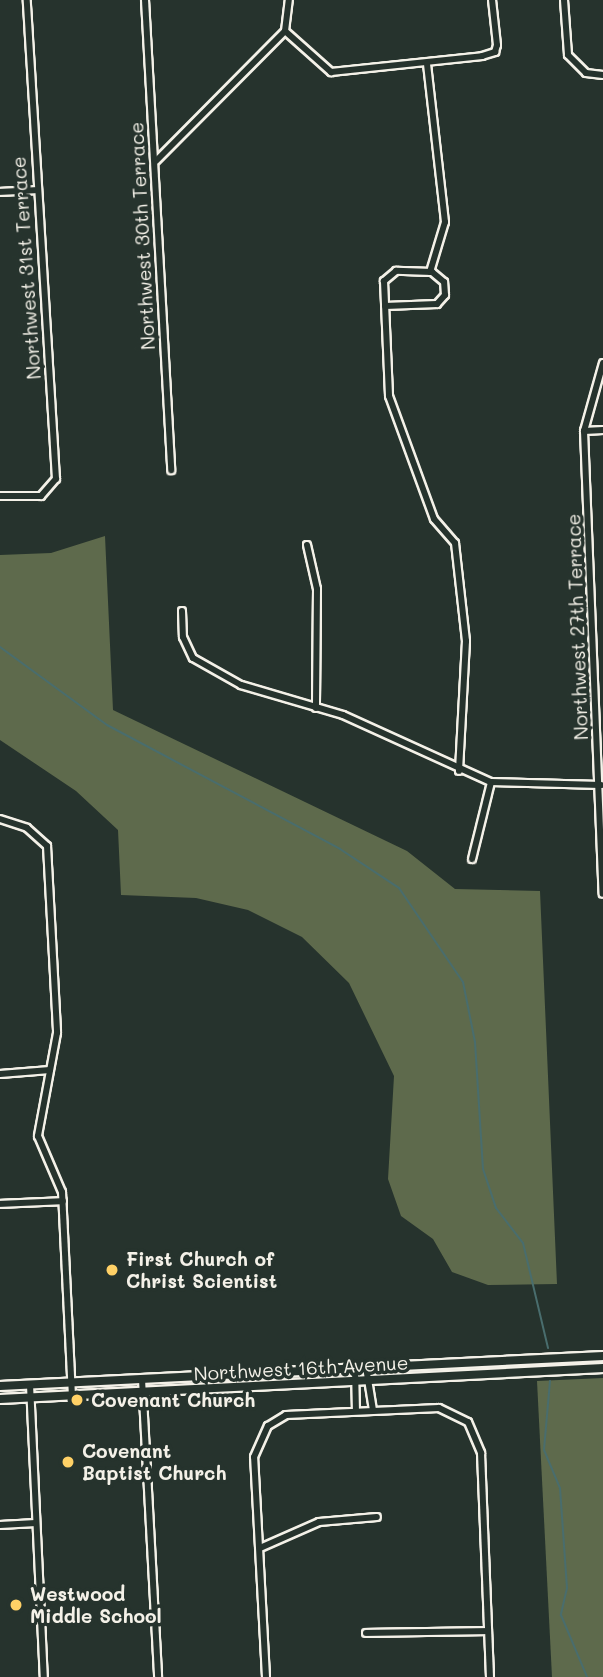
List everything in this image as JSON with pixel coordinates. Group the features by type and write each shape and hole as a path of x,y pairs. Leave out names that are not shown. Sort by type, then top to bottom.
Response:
{"main road":[{"name":"Northwest 16th Avenue","path":"0,1386 603,1356"},
{"path":"493,1361 494,1374"},
{"name":"Northwest 16th Avenue","path":"0,1399 603,1368"}],"street":[{"name":"Northwest 31st Terrace","path":"0,496 51,491 55,454 36,190 27,0"},
{"name":"Northwest 30th Terrace","path":"145,0 171,470"},
{"path":"156,161 285,31 289,0"},
{"path":"285,31 331,72 427,64 482,56 495,52 497,45 492,0"},
{"path":"564,0 568,55 575,66 603,75"},
{"path":"427,64 445,222 430,272"},
{"path":"0,192 36,190"},
{"path":"385,306 437,304 445,296 444,282 430,272 396,271 384,281 388,396 434,519 455,542 466,641 459,771"},
{"name":"Northwest 27th Terrace","path":"603,363 586,407 584,431 601,785 603,894"},
{"path":"584,431 603,430"},
{"path":"307,545 317,589 316,708"},
{"path":"182,611 183,637 193,658 210,670 316,708 459,771 491,782 601,785"},
{"path":"594,680 603,679"},
{"path":"472,859 491,782"},
{"path":"0,819 39,835 47,846 57,1033 38,1136 63,1201 72,1395"},
{"path":"0,1074 50,1070"},
{"path":"0,1204 63,1201"},
{"path":"366,1367 373,1410"},
{"path":"355,1368 356,1411"},
{"path":"142,1379 158,1677"},
{"path":"30,1385 44,1677"},
{"path":"266,1677 257,1443 286,1415 439,1408 461,1415 477,1433 481,1453 490,1677"},
{"path":"260,1548 319,1522 377,1517"},
{"path":"0,1525 36,1523"},
{"path":"366,1633 488,1632"}],"green space":[{"path":"105,536 113,710 407,851 455,889 540,891 557,1284 488,1285 452,1272 433,1239 401,1216 388,1179 394,1076 349,983 302,937 248,910 196,898 121,895 118,830 76,791 0,740 0,555 51,553"},
{"path":"603,1378 603,1677 552,1677 537,1381"}],"waterway":[{"path":"0,647 107,725 340,849 399,888 463,982 475,1042 483,1169 496,1208 523,1243 548,1348"},
{"path":"550,1381 544,1450 560,1488 567,1588 561,1615 587,1677"}],"place":[{"name":"First Church of Christ Scientist","path":"112,1270"},
{"name":"Covenant Church","path":"77,1400"},
{"name":"Covenant Baptist Church","path":"68,1462"},
{"name":"Westwood Middle School","path":"16,1605"}]}
